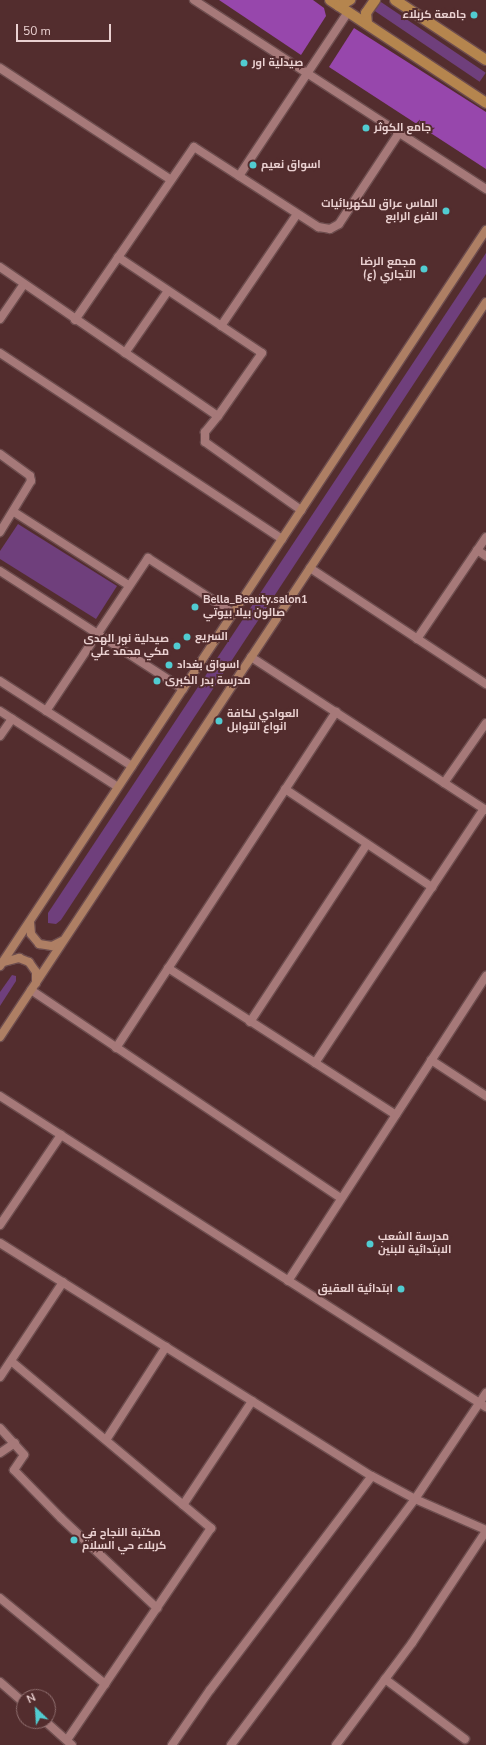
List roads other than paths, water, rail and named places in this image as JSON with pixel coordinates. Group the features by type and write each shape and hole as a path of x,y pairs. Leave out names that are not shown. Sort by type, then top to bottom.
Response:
{"main road":[{"path":"330,0 486,103"},
{"path":"339,6 350,0"},
{"path":"367,24 366,13 374,0"},
{"path":"395,0 486,60"},
{"path":"1,965 486,230"},
{"path":"473,248 486,244"},
{"path":"0,1037 486,302"},
{"path":"30,921 31,934 39,944 52,946 64,939"},
{"path":"1,965 13,958 24,959 33,967 33,987"}],"street":[{"path":"194,0 486,189"},
{"path":"239,176 348,12"},
{"path":"0,68 171,180"},
{"path":"75,320 194,147 318,227 330,229 339,224 399,133"},
{"path":"221,326 297,214"},
{"path":"118,257 262,353 205,432 204,442 301,510"},
{"path":"0,267 75,320 218,416"},
{"path":"0,319 24,284"},
{"path":"125,353 168,291"},
{"path":"0,354 282,539"},
{"path":"0,454 30,476 31,481 14,512 0,532"},
{"path":"14,512 128,585"},
{"path":"417,639 486,537"},
{"path":"477,550 486,556"},
{"path":"46,710 128,585 148,558 233,613"},
{"path":"310,568 486,684"},
{"path":"0,572 182,689"},
{"path":"251,657 485,809 315,1063"},
{"path":"0,681 132,766"},
{"path":"0,711 118,787"},
{"path":"116,1048 336,712"},
{"path":"0,736 12,719"},
{"path":"444,783 486,723"},
{"path":"285,789 432,887"},
{"path":"250,1022 367,844"},
{"path":"168,968 396,1115"},
{"path":"288,1280 431,1060 485,981"},
{"path":"33,987 116,1048 341,1198"},
{"path":"431,1060 486,1096"},
{"path":"0,1096 482,1405"},
{"path":"0,1225 61,1135"},
{"path":"0,1242 372,1476 415,1499 486,1530 412,1643 336,1745"},
{"path":"0,1377 63,1282"},
{"path":"106,1440 166,1347"},
{"path":"11,1361 211,1528 105,1684 70,1743 54,1729"},
{"path":"231,1745 415,1499 482,1405 486,1393"},
{"path":"183,1505 252,1401"},
{"path":"0,1428 15,1443 24,1455 14,1470 61,1518 157,1608"},
{"path":"0,1453 15,1443"},
{"path":"172,1745 210,1690 372,1476"},
{"path":"0,1598 105,1684"},
{"path":"385,1679 465,1740"},
{"path":"0,1682 16,1696"}],"place":[{"name":"جامعة كربلاء","path":"474,15"},
{"name":"صيدلية اور","path":"244,63"},
{"name":"جامع الكوثر","path":"366,128"},
{"name":"اسواق نعيم","path":"253,165"},
{"name":"الماس عراق للكهربائيات الفرع الرابع","path":"446,211"},
{"name":"مجمع الرضا (ع) التجاري","path":"424,269"},
{"name":"Bella_Beauty.salon1 صالون بيلا بيوتي","path":"195,607"},
{"name":"السريع","path":"187,637"},
{"name":"صيدلية نور الهدى مكي محمد علي","path":"177,646"},
{"name":"اسواق بغداد","path":"169,665"},
{"name":"مدرسة بدر الكبرى","path":"157,681"},
{"name":"العوادي لكافة انواع التوابل","path":"219,721"},
{"name":"مدرسة الشعب الابتدائية للبنين","path":"370,1244"},
{"name":"ابتدائية العقيق","path":"401,1289"},
{"name":"مكتبة النجاح في كربلاء حي السلام","path":"74,1540"}]}
